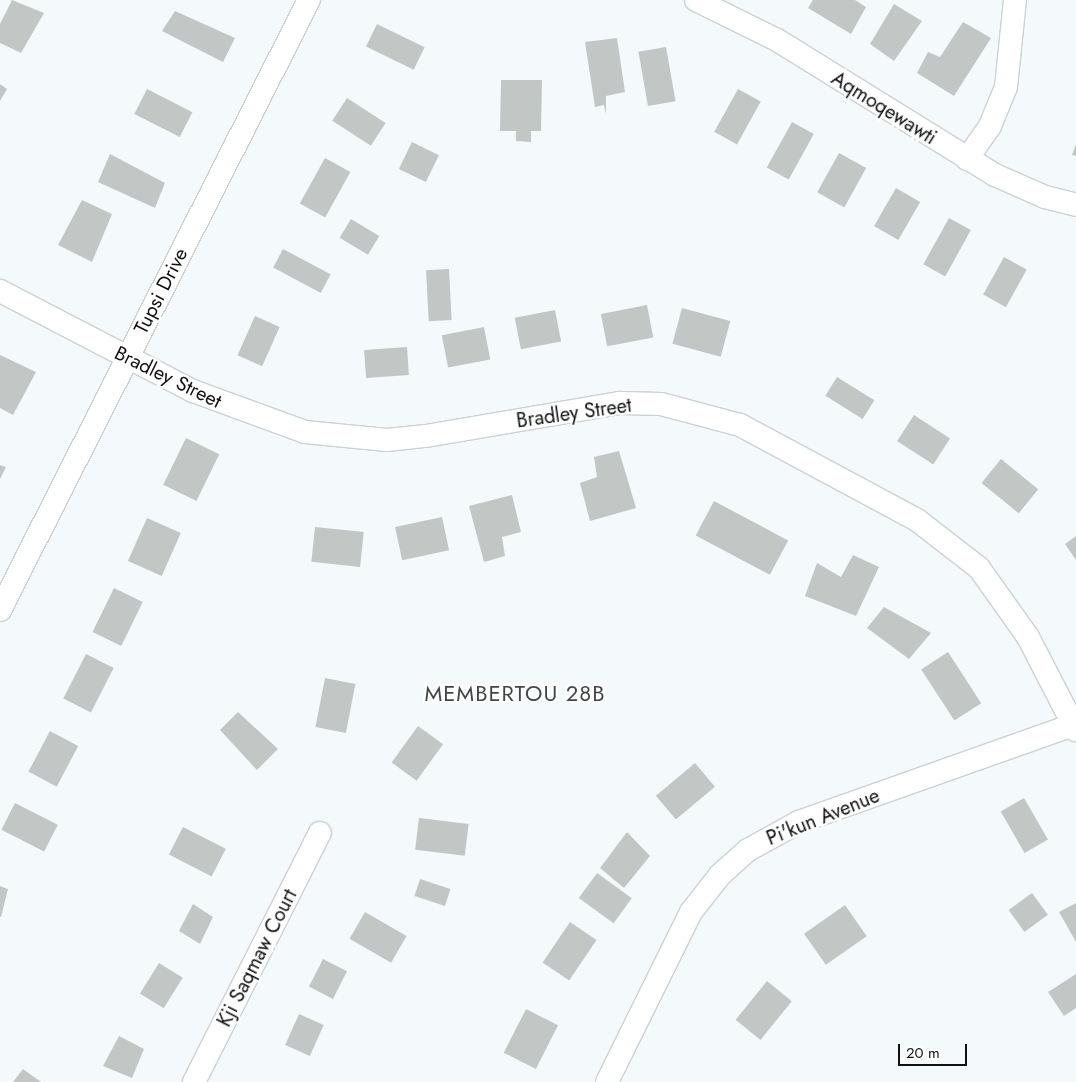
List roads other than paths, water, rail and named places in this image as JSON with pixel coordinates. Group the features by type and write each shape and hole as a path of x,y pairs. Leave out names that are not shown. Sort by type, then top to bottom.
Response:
{"street":[{"name":"Tupsi Drive","path":"0,610 309,0"},
{"name":"Aqmoqewawti","path":"696,0 782,44 967,160 1020,188 1076,205"},
{"path":"967,160 986,134 1003,95 1012,51 1015,0"},
{"name":"Bradley Street","path":"0,291 128,357 270,423 342,438 426,436 620,403 669,405 740,425 909,514 979,568 1028,637 1075,728"},
{"name":"Pi'kun Avenue","path":"607,1082 691,912 720,875 748,850 799,822 1075,728"},
{"name":"Kji Saqmaw Court","path":"194,1082 320,833"}],"district":[{"name":"MEMBERTOU 28B","path":"515,694"}]}
